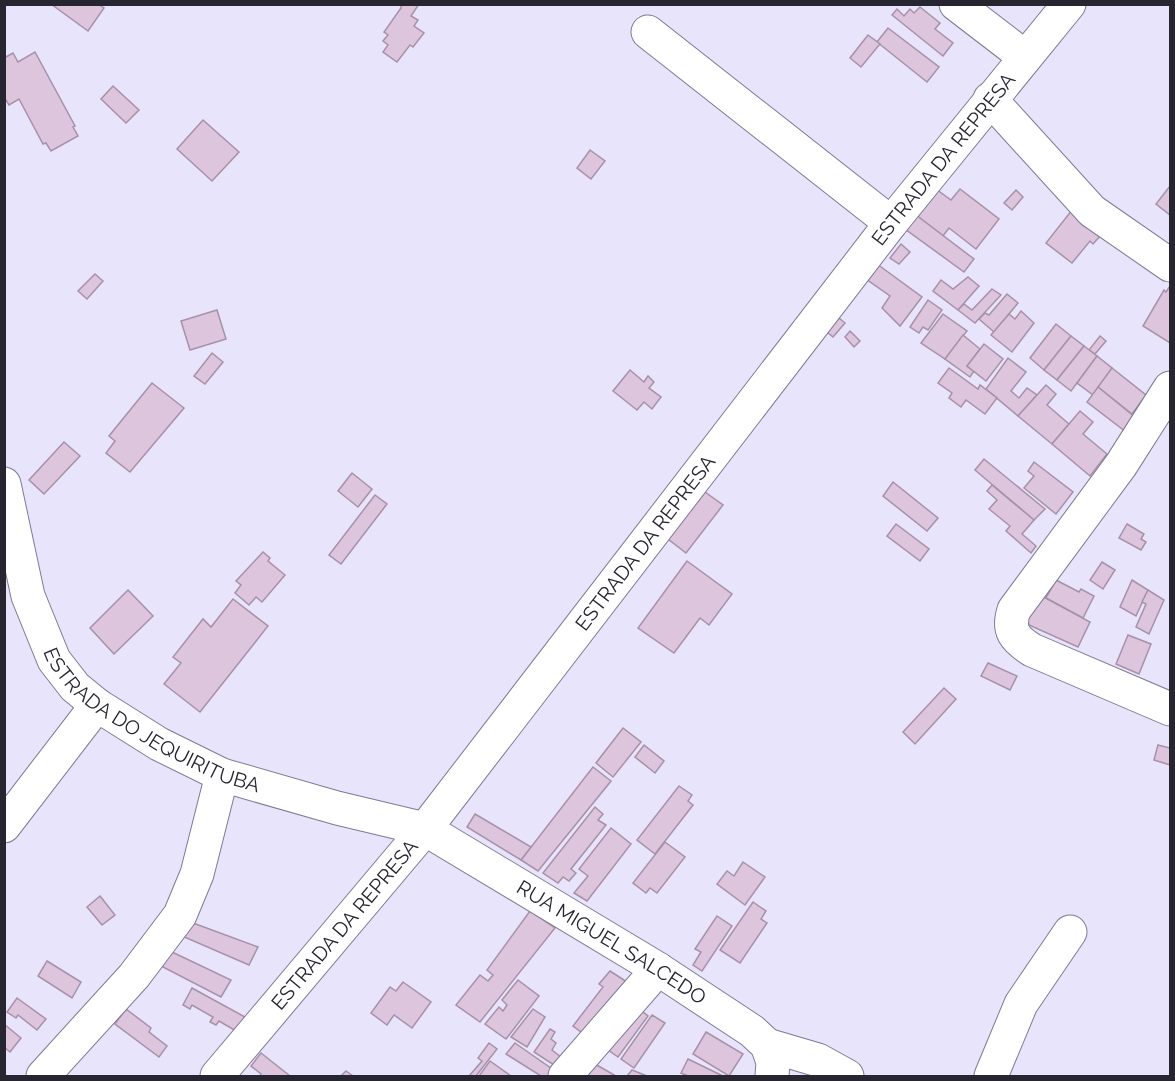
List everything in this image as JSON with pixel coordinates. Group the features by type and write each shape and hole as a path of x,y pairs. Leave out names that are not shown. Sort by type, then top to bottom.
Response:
{"street":[{"path":"956,4 1025,57"},
{"name":"ESTRADA DA REPRESA","path":"217,1076 424,829 891,223 1069,4"},
{"path":"648,32 891,223"},
{"path":"990,99 1092,211 1170,265"},
{"path":"1170,388 1121,465 1014,610 1009,623 1014,638 1032,650 1170,709"},
{"name":"ESTRADA DO JEQUIRITUBA","path":"4,484 28,596 54,660 75,687 97,705 159,744 222,775 337,808 424,829"},
{"path":"4,826 97,705"},
{"path":"43,1077 134,976 164,940 180,915 197,874 222,775"},
{"name":"RUA MIGUEL SALCEDO","path":"424,829 658,969 752,1031 769,1061"},
{"path":"991,1077 1021,1004 1070,932"},
{"path":"565,1077 658,969"},
{"path":"769,1061 818,1060 847,1077"}],"building":[{"path":"51,4 98,4 104,8 88,31"},
{"path":"401,4 419,4 411,16 418,20 414,26 424,33 413,47 410,45 397,62 383,52 388,45 383,41 388,35 384,32 401,8"},
{"path":"920,7 940,23 935,29 953,43 943,56 892,15 897,9 904,16 910,9 914,13"},
{"path":"888,28 939,67 927,82 877,42"},
{"path":"868,35 880,44 861,67 850,58"},
{"path":"35,52 75,126 73,127 78,136 51,151 46,143 43,144 19,99 9,105 4,97 4,58 13,53 18,62"},
{"path":"113,86 139,110 126,123 101,99"},
{"path":"203,120 239,152 212,181 177,149"},
{"path":"590,150 605,161 591,179 577,168"},
{"path":"1170,186 1170,215 1156,204"},
{"path":"936,189 951,200 960,189 999,219 976,249 949,228 943,236 916,215"},
{"path":"1016,190 1023,197 1012,210 1004,203"},
{"path":"1072,210 1101,235 1093,244 1090,241 1072,263 1046,243"},
{"path":"916,215 974,259 964,272 905,229"},
{"path":"901,244 910,252 899,264 890,258"},
{"path":"877,264 922,297 900,326 882,308 890,296 866,279"},
{"path":"95,274 103,281 87,299 78,291"},
{"path":"968,277 979,286 958,310 933,291 941,280 953,289"},
{"path":"1170,286 1170,343 1143,326 1164,290 1166,292"},
{"path":"992,289 1001,295 975,323 958,310 964,304 972,310"},
{"path":"1007,294 1018,303 994,332 979,319 985,313 989,315"},
{"path":"928,300 942,310 928,330 923,327 919,333 910,327"},
{"path":"217,310 226,339 190,350 181,321"},
{"path":"1021,311 1034,323 1012,352 991,335 1009,314 1015,319"},
{"path":"943,314 967,331 945,359 921,343"},
{"path":"839,318 845,323 833,337 827,332"},
{"path":"1056,324 1071,336 1044,370 1030,358"},
{"path":"850,331 860,341 854,347 845,337"},
{"path":"963,335 980,349 967,366 974,371 970,377 945,359"},
{"path":"1071,336 1084,346 1057,380 1044,370"},
{"path":"1100,336 1106,341 1095,354 1089,350"},
{"path":"984,344 1003,359 986,381 967,366"},
{"path":"1084,346 1097,356 1071,391 1057,380"},
{"path":"212,353 223,362 205,384 194,376"},
{"path":"1097,356 1112,368 1093,395 1077,383"},
{"path":"1008,358 1026,372 1011,391 1019,398 1027,388 1037,395 1018,416 986,389"},
{"path":"949,368 978,389 980,385 997,398 985,414 966,400 961,407 949,398 952,393 938,383"},
{"path":"1112,368 1146,395 1132,414 1098,387"},
{"path":"630,370 644,382 648,376 654,382 649,388 661,397 652,409 644,402 637,410 613,391"},
{"path":"152,383 184,408 130,472 106,453 115,441 109,436"},
{"path":"1046,385 1056,394 1047,405 1069,424 1052,444 1018,416"},
{"path":"1098,387 1136,418 1126,432 1087,402"},
{"path":"1080,411 1093,422 1083,434 1107,454 1090,476 1052,444"},
{"path":"64,442 80,456 44,494 29,480"},
{"path":"984,459 1045,509 1034,520 975,470"},
{"path":"1034,462 1073,492 1056,514 1024,488 1034,476 1028,471"},
{"path":"352,473 372,489 358,507 338,491"},
{"path":"893,482 938,518 927,531 883,496"},
{"path":"992,485 1034,520 1022,534 1036,546 1031,553 1006,531 1010,526 989,509 997,500 987,491"},
{"path":"705,492 723,505 686,553 668,539"},
{"path":"375,495 387,504 341,564 329,555"},
{"path":"896,524 929,549 920,561 887,536"},
{"path":"1127,524 1144,534 1141,539 1146,542 1141,550 1119,538"},
{"path":"263,552 270,558 268,561 285,575 262,602 256,597 249,605 235,593 241,585 236,581"},
{"path":"687,561 732,594 709,625 700,618 674,653 638,628"},
{"path":"1102,562 1115,570 1103,589 1090,580"},
{"path":"1056,580 1079,592 1081,589 1094,596 1083,618 1046,598"},
{"path":"1132,580 1148,590 1136,616 1120,607"},
{"path":"128,590 153,616 114,654 90,628"},
{"path":"1148,590 1164,600 1149,634 1136,627 1146,604 1142,602"},
{"path":"1040,595 1090,622 1078,647 1029,625 1027,618"},
{"path":"233,599 268,626 200,712 164,684 181,663 173,657 203,619 211,627"},
{"path":"1128,635 1151,644 1139,674 1116,664"},
{"path":"988,663 1017,676 1010,690 981,676"},
{"path":"944,688 956,699 915,744 903,732"},
{"path":"623,728 641,742 613,777 596,763"},
{"path":"644,745 664,761 655,773 635,757"},
{"path":"1158,745 1170,748 1170,765 1154,760"},
{"path":"593,767 611,781 538,871 521,860"},
{"path":"679,786 692,795 688,801 693,805 655,854 637,840"},
{"path":"595,807 603,814 598,820 606,825 571,869 576,873 569,881 563,877 558,883 543,873"},
{"path":"475,814 531,847 521,860 467,827"},
{"path":"611,828 631,844 587,901 574,893 588,876 579,869"},
{"path":"665,842 685,857 657,893 650,888 646,893 633,883"},
{"path":"743,862 765,877 745,905 717,884 727,871 734,876"},
{"path":"100,896 115,915 102,925 87,907"},
{"path":"753,902 766,911 761,919 767,923 740,963 720,950"},
{"path":"530,911 555,928 480,1022 456,1005 480,975 488,981 493,975 487,970"},
{"path":"717,916 732,926 702,971 693,965 701,952 695,949"},
{"path":"193,923 258,947 249,965 182,936"},
{"path":"172,952 231,980 221,997 161,966"},
{"path":"47,961 81,982 72,998 38,976"},
{"path":"610,971 627,982 585,1035 573,1026 603,987 599,984"},
{"path":"518,980 539,996 506,1039 485,1024 499,1007 503,1011 507,1005 502,1000"},
{"path":"403,982 431,1002 412,1028 394,1015 387,1025 371,1013 390,987 396,991"},
{"path":"192,988 245,1017 236,1031 219,1021 216,1025 210,1022 213,1017 192,1005 190,1009 183,1005"},
{"path":"17,998 46,1019 37,1030 18,1015 16,1018 7,1012"},
{"path":"634,1005 648,1016 618,1057 604,1047"},
{"path":"126,1009 151,1028 149,1032 167,1046 159,1057 115,1024"},
{"path":"533,1009 545,1017 527,1047 511,1037"},
{"path":"652,1015 665,1023 634,1068 621,1059"},
{"path":"4,1024 21,1038 10,1052 4,1047"},
{"path":"550,1029 555,1032 551,1039 556,1043 552,1050 561,1057 554,1065 534,1052"},
{"path":"706,1032 743,1054 729,1076 693,1054"},
{"path":"489,1043 497,1049 476,1076 469,1076 482,1061 478,1058"},
{"path":"515,1043 555,1071 551,1076 541,1076 506,1054"},
{"path":"261,1053 290,1076 260,1076 261,1074 251,1066"},
{"path":"688,1059 723,1076 688,1076 681,1073"},
{"path":"588,1060 616,1076 580,1076"},
{"path":"490,1061 511,1076 479,1076"},
{"path":"632,1070 647,1076 627,1076"},
{"path":"346,1071 353,1076 341,1076"}]}
